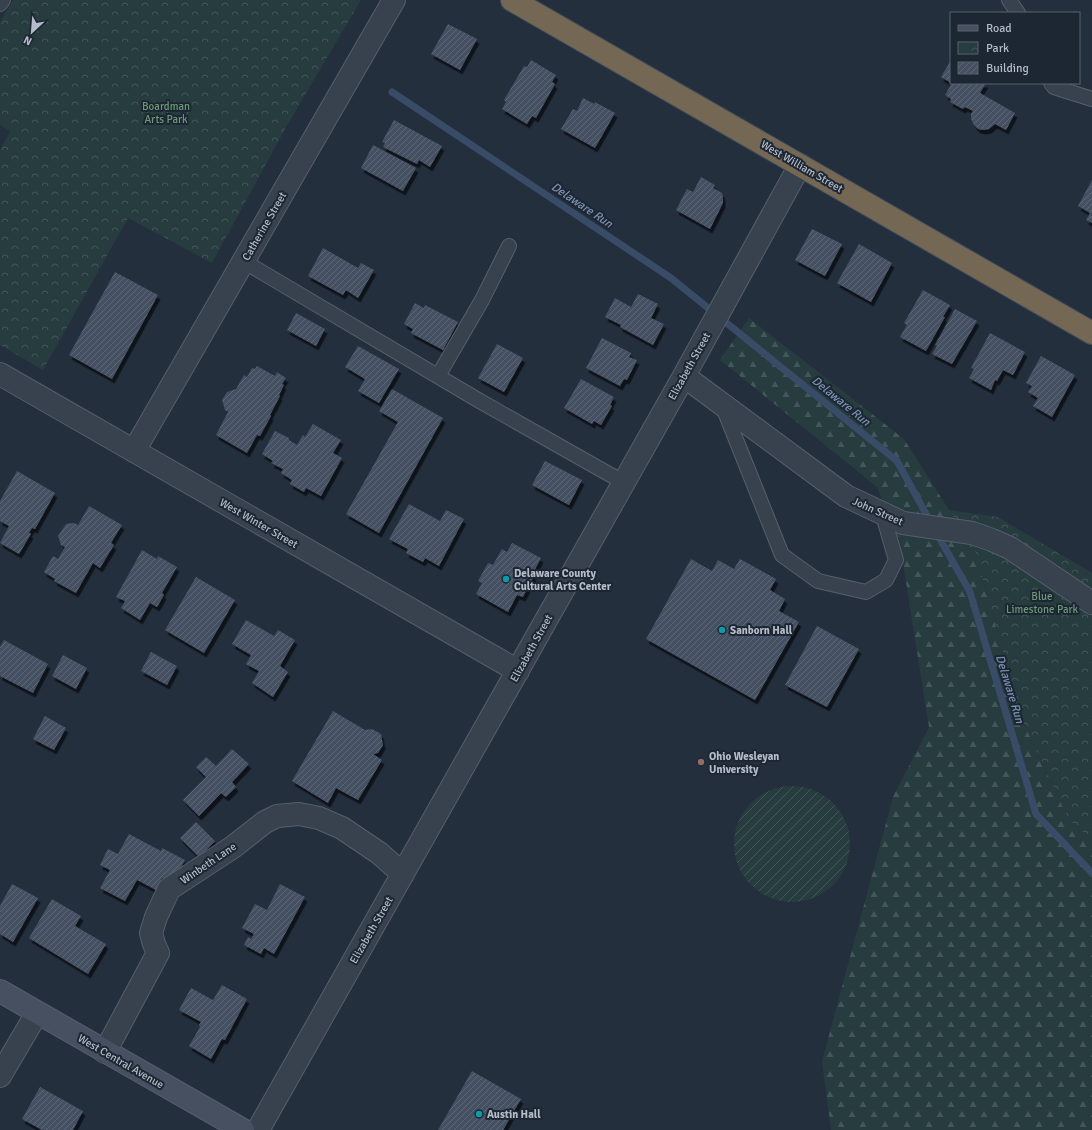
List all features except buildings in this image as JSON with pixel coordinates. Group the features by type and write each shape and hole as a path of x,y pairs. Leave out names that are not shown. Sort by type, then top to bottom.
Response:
{"highway":[{"name":"West William Street","path":"512,0 1092,333"}],"main road":[{"name":"West Central Avenue","path":"0,991 243,1130"}],"street":[{"name":"Catherine Street","path":"134,451 394,0"},
{"name":"Elizabeth Street","path":"258,1130 684,376 800,165"},
{"name":"West Winter Street","path":"0,374 518,671"},
{"name":"John Street","path":"684,376 846,496 903,524 972,533 992,540 1010,548 1092,603"},
{"name":"Winbeth Lane","path":"105,1052 158,953 154,944 152,933 156,917 169,890 233,847 265,822 277,816 299,814 319,818 342,828 379,853 403,874"},
{"path":"0,1076 37,1012"}],"lane":[{"path":"0,4 3,0"},
{"path":"1009,0 1017,12"},
{"path":"1052,84 1054,87 1092,99"},
{"path":"438,376 482,300 509,246"},
{"path":"244,261 438,376 623,482"},
{"path":"722,405 782,555 818,581 866,592 886,580 896,560 883,515"}],"green space":[{"name":"Boardman Arts Park","path":"13,0 361,0 285,129 212,263 128,218 43,370 0,345 0,150 10,131 0,125 0,22"},
{"path":"749,318 904,439 975,551 1021,717 1069,820 1092,840 1092,1130 831,1130 822,1061 893,797 929,727 899,538 877,487 720,360"},
{"name":"Blue Limestone Park","path":"949,510 998,517 1092,573 1092,840 1069,820 1021,717 975,551"},
{"path":"792,786 814,790 833,803 846,822 850,844 846,866 833,885 814,898 792,902 770,898 751,885 738,866 734,844 738,822 751,803 770,790"}],"waterway":[{"name":"Delaware Run","path":"392,92 671,278 897,461 931,523"},
{"name":"Delaware Run","path":"936,532 970,592 1036,814 1092,873"}],"place":[{"name":"Delaware County Cultural Arts Center","path":"506,579"},
{"name":"Sanborn Hall","path":"722,630"},
{"name":"Ohio Wesleyan University","path":"701,762"},
{"name":"Austin Hall","path":"479,1114"}]}
